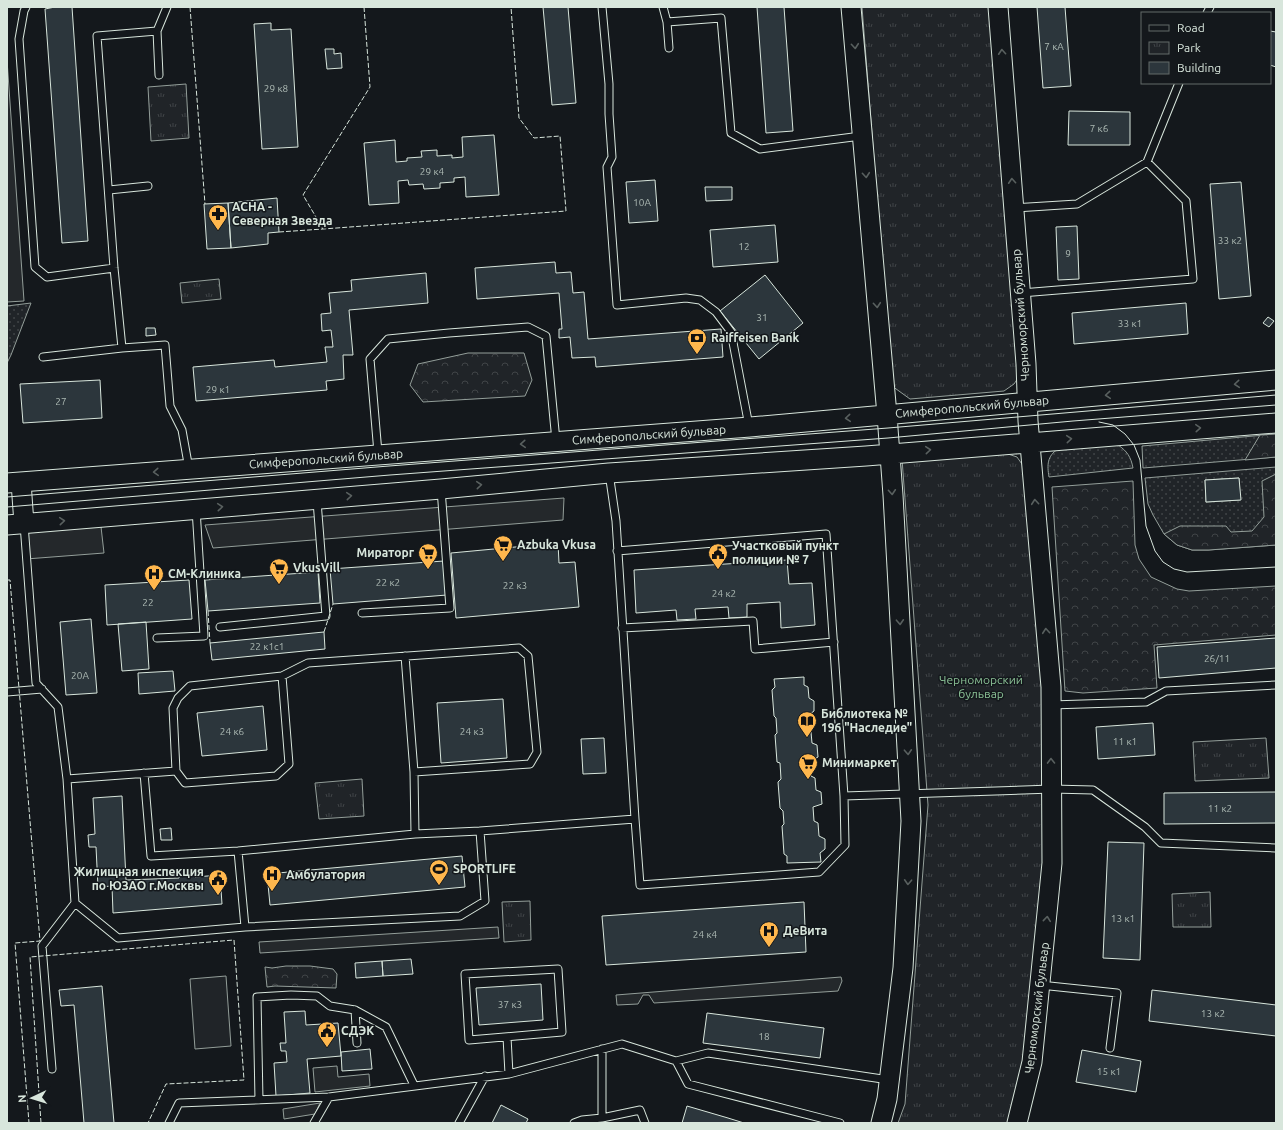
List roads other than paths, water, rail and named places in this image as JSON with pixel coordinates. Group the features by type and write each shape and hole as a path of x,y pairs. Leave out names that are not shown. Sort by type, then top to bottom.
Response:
{"main road":[{"path":"851,7 887,415 911,821 903,968 887,1099 881,1123"},
{"name":"Черноморский бульвар","path":"998,7 1026,364 1030,442 1051,686 1052,863 1032,1062 1017,1123"},
{"name":"Симферопольский бульвар","path":"15,524 14,482 379,456 750,427 1276,380"},
{"path":"15,524 609,473 1276,423"}],"lane":[{"path":"26,7 19,39 35,267 47,277 114,268"},
{"path":"159,75 157,31 167,7"},
{"path":"602,7 609,84 609,114 612,157 607,167 607,173 617,305 686,298 700,300 716,312 731,332 750,427"},
{"path":"663,7 667,22 669,48"},
{"path":"667,22 721,18 730,133 760,149 863,136"},
{"path":"122,348 114,268 97,36 157,31"},
{"path":"1014,208 1078,204 1147,162 1179,84"},
{"path":"1020,294 1193,279 1186,201 1147,162"},
{"path":"109,190 148,186"},
{"path":"379,456 370,360 388,339 448,333 528,327 546,336 556,442"},
{"path":"43,357 122,348 166,345 170,406 182,430 189,470"},
{"path":"609,473 616,521 617,551 622,628 640,885 819,872 845,845 844,796 826,534 617,551"},
{"path":"362,613 450,608 441,488"},
{"path":"220,627 326,616 317,499"},
{"path":"158,638 204,636 196,509"},
{"path":"15,524 36,683 58,707 67,778 75,903 42,946 52,1069"},
{"path":"622,628 753,621 755,648 834,642"},
{"path":"282,676 289,764 276,776 185,783 176,771 173,708 178,698 190,686 282,676 308,663 519,648 528,656 537,752 530,764 414,772"},
{"path":"405,656 414,772 415,834"},
{"path":"1051,706 1146,702 1166,691 1276,686"},
{"path":"7,692 42,689"},
{"path":"67,778 176,771"},
{"path":"144,773 151,856 238,851 415,834 480,831 635,819"},
{"path":"844,796 910,793 1093,790 1145,827 1162,843 1275,848"},
{"path":"75,903 118,938 245,927 460,916 485,901 480,831"},
{"path":"238,851 245,927"},
{"path":"558,969 562,1032 507,1037 469,1040 465,974 558,969"},
{"path":"1040,985 1117,993 1110,1048"},
{"path":"259,1100 257,997 291,995 317,996 330,1006 355,1010 386,1027 414,1085"},
{"path":"355,1010 357,1043"},
{"path":"507,1037 509,1074"},
{"path":"169,1123 179,1103 329,1096 509,1074 622,1044 676,1061 708,1053 889,1080"},
{"path":"602,1049 602,1118"},
{"path":"676,1061 688,1084 840,1123"},
{"path":"460,1123 484,1076"},
{"path":"314,1123 329,1096"},
{"path":"574,1123 582,1120 602,1118 640,1110 645,1123"}],"tram line":[{"path":"7,497 888,428 1276,395"},
{"path":"7,507 390,475 888,438 1073,421 1276,405"},
{"path":"1099,422 1113,425 1125,434 1134,445 1140,460 1146,526 1155,551 1163,562 1174,569 1187,572 1276,567"}],"place":[{"name":"АСНА - Северная Звезда","path":"218,231"},
{"name":"Raiffeisen Bank","path":"697,355"},
{"name":"Azbuka Vkusa","path":"503,562"},
{"name":"Мираторг","path":"428,570"},
{"name":"Участковый пункт полиции № 7","path":"718,570"},
{"name":"VkusVill","path":"279,585"},
{"name":"СМ-Клиника","path":"154,591"},
{"name":"Библиотека № 196 \"Наследие\"","path":"807,738"},
{"name":"Минимаркет","path":"808,780"},
{"name":"SPORTLIFE","path":"439,886"},
{"name":"Амбулатория","path":"272,892"},
{"name":"Жилищная инспекция по ЮЗАО г.Москвы","path":"218,896"},
{"name":"ДеВита","path":"769,948"},
{"name":"СДЭК","path":"327,1048"}]}
